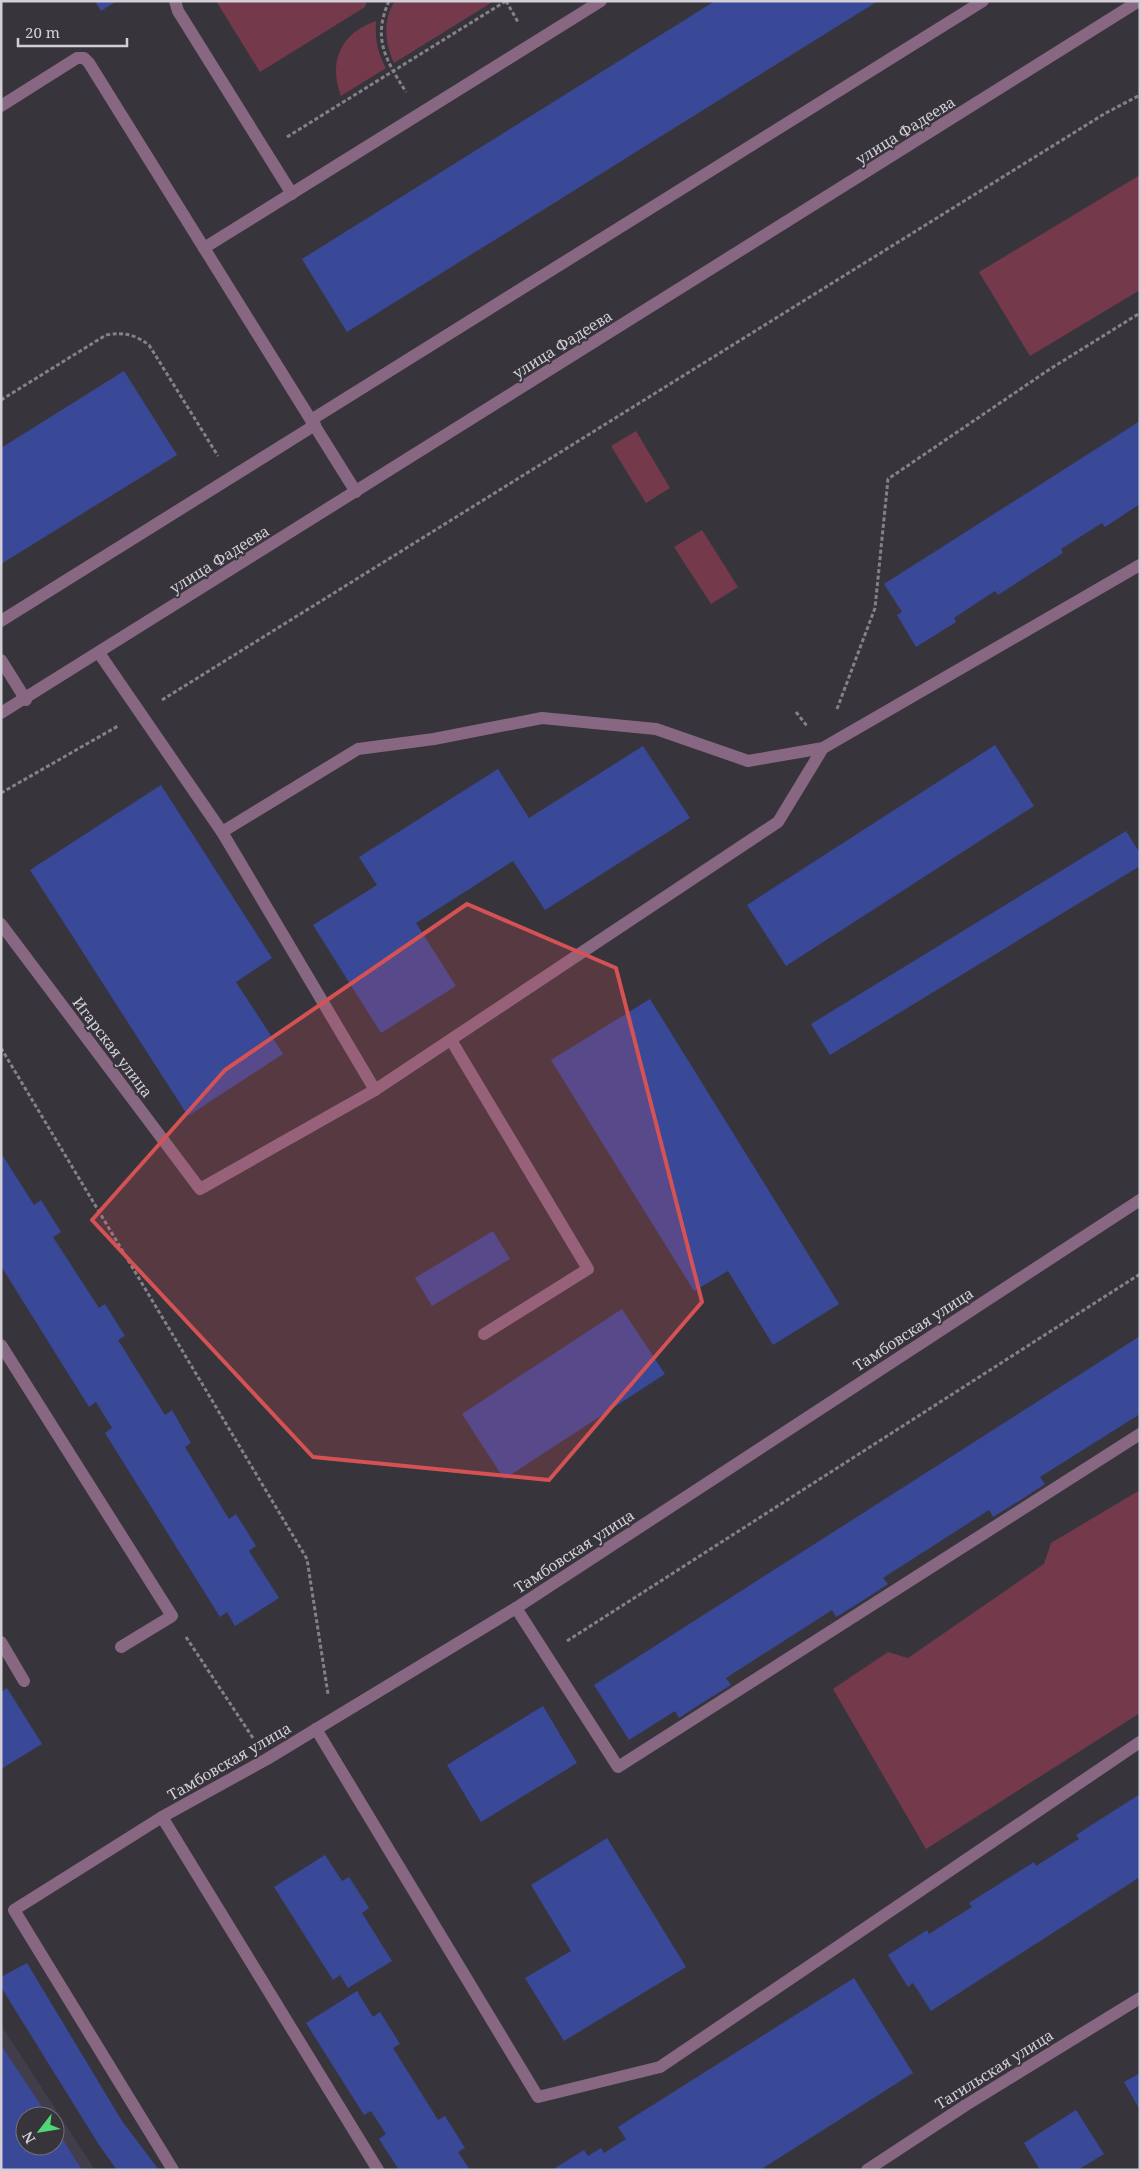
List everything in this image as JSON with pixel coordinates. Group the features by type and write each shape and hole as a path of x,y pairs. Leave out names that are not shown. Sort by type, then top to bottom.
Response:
{"street":[{"path":"175,1 178,11 292,194"},
{"path":"204,248 601,1"},
{"path":"1,621 231,478 313,422 983,1"},
{"name":"улица Фадеева","path":"1,713 26,700 1139,1"},
{"path":"1,106 77,58 84,58 89,63 356,492"},
{"path":"222,832 358,750 434,739 542,718 656,729 748,761 823,748 1140,565"},
{"path":"99,653 222,832 374,1090 778,822 823,748"},
{"path":"1,660 26,700"},
{"name":"Игарская улица","path":"1,924 200,1189 374,1090"},
{"path":"451,1040 588,1269 484,1334"},
{"name":"Тамбовская улица","path":"173,2170 14,1910 162,1817 332,1721 516,1608 1140,1200"},
{"path":"1,1345 172,1616 121,1647"},
{"path":"516,1608 618,1767 1140,1434"},
{"path":"1,1642 24,1681"},
{"path":"316,1730 538,2097 660,2067 1140,1742"},
{"path":"162,1817 378,2170"},
{"name":"Тагильская улица","path":"867,2170 966,2105 1140,1998"}],"path":[{"path":"389,1 382,18 380,37 384,54 393,72"},
{"path":"286,138 506,1"},
{"path":"1,793 141,713 1087,124 1140,95"},
{"path":"823,748 875,608 888,479 1050,369 1140,313"},
{"path":"1,400 106,335 122,333 137,336 149,345 231,478"},
{"path":"796,712 823,748"},
{"path":"1,1048 308,1558 332,1721"},
{"path":"546,1655 1140,1274"},
{"path":"172,1616 267,1759"}],"highlighted area":[{"path":"467,904 616,968 702,1302 549,1480 313,1457 92,1220 225,1070"}],"shaded area":[{"path":"216,1 367,1 365,7 260,72"},
{"path":"395,1 494,1 394,63 386,32 388,16"},
{"path":"376,21 377,45 386,68 341,96 336,71 337,60 341,50 354,33"},
{"path":"1140,175 1140,290 1030,356 979,272"},
{"path":"636,431 670,488 646,503 611,446"},
{"path":"702,530 738,587 711,604 674,547"},
{"path":"1140,1490 1140,1713 926,1849 833,1689 888,1652 908,1658 1044,1564 1051,1543"},
{"path":"1,2025 54,2106 15,2106 15,2156 65,2156 65,2124 95,2170 1,2170"}],"building":[{"path":"95,1 117,1 101,11"},
{"path":"715,1 878,1 347,332 302,259"},
{"path":"124,371 177,455 1,564 1,448"},
{"path":"1140,421 1140,504 1105,527 1102,523 1061,549 1063,553 998,595 995,591 954,618 956,622 916,647 897,615 902,612 884,584"},
{"path":"995,745 1034,806 786,966 747,905"},
{"path":"643,746 690,818 545,910 513,861 416,923 456,986 381,1033 313,925 377,885 359,857 498,769 529,818"},
{"path":"161,785 272,958 236,982 283,1054 188,1116 30,870"},
{"path":"1126,831 1140,853 1140,866 830,1055 811,1024"},
{"path":"650,999 839,1304 773,1345 728,1271 694,1291 551,1060"},
{"path":"1,1153 34,1205 41,1200 61,1232 53,1237 99,1308 105,1304 125,1336 118,1340 165,1415 172,1410 191,1443 185,1447 229,1519 236,1514 256,1546 249,1551 279,1598 235,1626 227,1612 220,1617 105,1433 112,1428 96,1402 89,1407 1,1266"},
{"path":"493,1231 510,1259 432,1306 415,1278"},
{"path":"622,1309 665,1374 504,1479 462,1414"},
{"path":"1140,1336 1140,1414 1040,1477 1045,1484 1019,1501 993,1517 989,1510 883,1578 888,1584 862,1601 836,1617 832,1610 726,1678 731,1685 679,1718 675,1711 629,1740 594,1685"},
{"path":"7,1688 42,1744 1,1769 1,1692"},
{"path":"543,1706 577,1763 481,1822 447,1765"},
{"path":"1140,1794 1140,1877 931,2011 913,1983 908,1987 888,1955 927,1930 929,1934 972,1907 969,1903 1034,1862 1036,1866 1079,1839 1076,1835"},
{"path":"607,1838 686,1967 564,2041 525,1978 571,1951 531,1885"},
{"path":"325,1855 342,1881 349,1877 369,1908 362,1913 392,1961 348,1988 340,1975 333,1980 274,1887"},
{"path":"27,1963 122,2121 159,2170 117,2170 99,2145 1,1987 1,1977"},
{"path":"854,1978 913,2073 760,2170 552,2170 584,2150 588,2156 601,2148 604,2153 626,2139 618,2127"},
{"path":"357,1991 373,2017 380,2012 400,2044 393,2048 438,2120 445,2116 465,2148 458,2152 470,2170 399,2170 379,2139 386,2134 371,2111 364,2115 306,2023"},
{"path":"1,2045 41,2106 15,2106 15,2156 65,2156 65,2143 82,2170 1,2170"},
{"path":"1140,2073 1140,2110 1124,2082"},
{"path":"1076,2110 1104,2154 1078,2170 1040,2170 1024,2143"}]}
